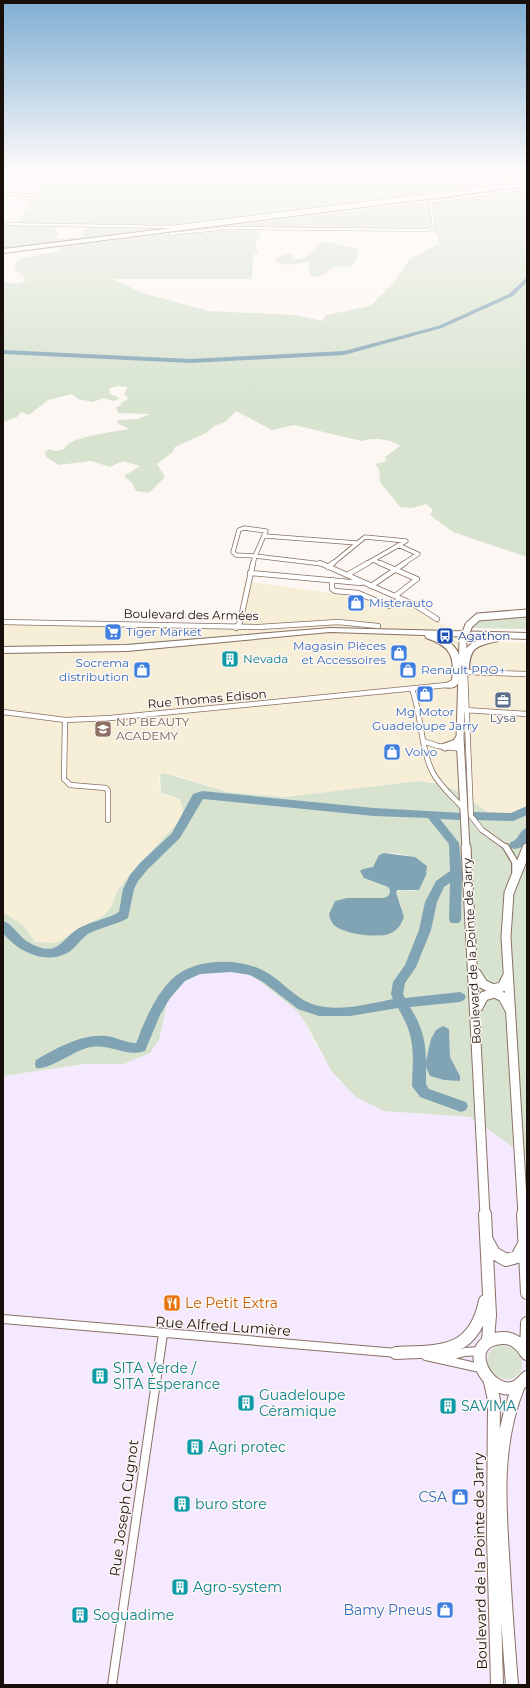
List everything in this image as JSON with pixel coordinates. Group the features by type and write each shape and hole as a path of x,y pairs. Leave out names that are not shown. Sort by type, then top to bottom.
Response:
{"highway":[{"path":"3,644 103,643 317,625 527,630"},
{"path":"3,650 127,648 330,630 527,637"},
{"path":"415,633 438,640 451,646 454,651 457,661 456,681 452,685 446,685"},
{"path":"465,672 466,657 470,647 487,640 527,637"}],"main road":[{"name":"Boulevard de la Pointe de Jarry","path":"488,1340 490,1315 485,1236 474,968 466,806 460,737 463,710 463,640 469,625 478,617 527,613"},
{"path":"446,747 456,743 460,737"},
{"path":"527,848 512,881 507,908 506,937 512,1016 527,1293"},
{"path":"474,968 480,981 484,986 489,988 499,988 502,986 509,974"},
{"path":"476,1013 482,997 488,993 503,998 512,1016"},
{"path":"485,1236 488,1244 496,1255 508,1260 515,1259 522,1253 525,1240"},
{"path":"396,1352 444,1350 458,1345 470,1338 481,1322 484,1312 487,1270"},
{"path":"527,1323 527,1353"},
{"path":"499,1434 490,1382 480,1368 480,1351 488,1340 506,1338 517,1343 527,1353"},
{"path":"490,1382 505,1388 523,1381"},
{"path":"499,1434 510,1403 523,1381"},
{"name":"Boulevard de la Pointe de Jarry","path":"497,1685 492,1536 499,1434"},
{"name":"Boulevard de la Pointe de Jarry","path":"499,1434 501,1460 500,1501 512,1685"}],"street":[{"path":"238,626 255,556 266,531 244,528 239,530 234,553 255,556 308,560 328,567 365,584"},
{"path":"265,536 358,543"},
{"path":"328,567 365,537 406,541 347,575"},
{"path":"372,586 418,554 398,545"},
{"path":"373,560 417,579 395,596"},
{"path":"250,573 365,584 395,596 437,618"},
{"path":"332,580 332,589 335,591 358,593 389,606 400,599"},
{"name":"Boulevard des Armées","path":"3,622 202,626 228,629 238,626 259,627 338,622 378,626"},
{"path":"465,672 527,674"},
{"name":"Boulevard de la Pointe de Jarry","path":"465,672 463,710 468,757 466,806"},
{"name":"Rue Thomas Edison","path":"3,712 65,720 110,718 446,685"},
{"path":"412,689 420,710 423,741 433,772 440,782 466,806 474,822 513,856 515,867 512,881"},
{"path":"463,710 527,714"},
{"path":"65,720 64,779 70,785 106,788 108,791 108,820"},
{"path":"423,741 432,745 461,748 468,757"},
{"name":"Rue Alfred Lumière","path":"3,1319 163,1334 396,1352 441,1358 480,1368"},
{"name":"Rue Joseph Cugnot","path":"112,1685 163,1334"},
{"name":"Rue Alfred Lumière","path":"441,1358 464,1352 480,1351"}],"shaded area":[{"path":"244,581 359,597 390,608 401,601 419,608 430,617 475,641 527,643 527,805 517,813 489,814 474,801 436,783 418,781 285,797 228,792 178,776 159,778 160,791 163,795 180,799 182,802 183,810 181,819 129,875 118,890 111,907 104,915 56,944 35,942 23,925 3,912 3,620 238,626"},
{"path":"229,971 246,974 257,979 297,1011 305,1022 314,1042 338,1080 384,1111 470,1117 527,1157 527,1685 3,1685 3,1076 85,1064 124,1064 150,1053 167,1003 187,978 211,972"}],"green space":[{"path":"60,251 258,251 259,252 253,255 252,279 113,279 142,293 209,311 296,315 322,321 326,315 370,306 395,281 410,259 425,251 527,251 527,557 453,532 430,515 433,510 426,504 412,508 400,507 380,482 379,469 375,464 386,461 385,457 400,446 387,440 372,439 362,441 294,425 272,430 236,411 225,422 214,426 206,433 175,447 173,452 157,464 165,477 149,493 136,491 133,484 124,476 140,466 123,461 110,467 91,461 59,465 46,457 45,453 49,449 56,451 64,449 68,445 83,438 129,429 117,423 118,420 138,419 150,414 118,413 116,407 122,405 120,403 129,399 124,394 128,387 118,386 109,388 110,394 120,398 114,401 103,398 93,402 78,399 72,394 48,400 29,415 21,412 17,417 3,422 3,282 15,284 26,281 24,277 15,269 16,262 23,258"},
{"path":"313,251 358,251 356,261 351,267 334,267 318,277 310,275 309,262 287,265 275,262 276,259 283,255 290,254 295,257 291,259 301,259"},
{"path":"527,616 527,629 471,628 478,620"},
{"path":"335,627 527,634 334,629 91,648 3,648 3,646 119,644"},
{"path":"164,773 228,792 285,797 418,781 448,787 472,800 489,814 517,813 527,805 527,1157 470,1117 384,1111 356,1097 332,1072 305,1022 297,1011 257,979 246,974 229,971 211,972 187,978 167,1003 159,1040 150,1053 124,1064 85,1064 3,1076 3,912 23,925 35,942 56,943 104,915 111,907 118,890 129,875 181,819 183,810 180,799 161,793 160,775","holes":["384,853 407,855 418,859 427,866 416,891 403,890 396,892 401,907 380,936 343,930 329,914 335,901 354,898 383,898 389,894 390,890 388,887 364,878","449,1029 450,1057 460,1076 457,1081 436,1030"]},
{"path":"501,1345 515,1350 522,1362 521,1372 513,1379 505,1379 497,1376 488,1366 487,1360 489,1354 493,1349"}],"water":[{"path":"384,853 415,857 427,866 426,875 419,890 398,890 396,892 404,917 401,924 393,932 379,936 353,933 345,931 334,925 329,914 335,901 347,898 383,898 389,894 390,890 388,887 364,878 360,871 373,867 379,855"},
{"path":"443,1026 449,1029 450,1057 460,1076 460,1081 444,1080 430,1076 425,1065 431,1039 436,1030"}],"waterway":[{"path":"3,352 190,361 344,353 440,327 511,295 527,279"},
{"path":"3,925 15,939 30,949 55,953 66,948 86,930 124,915 130,885 134,878 144,866 176,835 197,797 202,795 374,812 459,816"},
{"path":"474,816 513,817 527,810"},
{"path":"431,815 454,843 456,873"},
{"path":"515,845 519,844 527,832"},
{"path":"401,1003 397,994 399,982 410,967 425,930 431,902 440,884 456,873"},
{"path":"455,920 456,873"},
{"path":"41,1064 72,1047 89,1042 107,1041 131,1048 140,1047 144,1041 151,1021 162,1001 171,989 181,978 200,969 231,967 249,970 268,979 295,1001 310,1009 319,1011 350,1011 401,1003"},
{"path":"401,1003 460,997"},
{"path":"401,1003 412,1021 420,1046 419,1086 425,1093 440,1097 461,1106"}],"place":[{"name":"Misterauto","path":"356,603"},
{"name":"Tiger Market","path":"113,632"},
{"name":"Agathon","path":"445,636"},
{"name":"Magasin Pièces et Accessoires","path":"399,653"},
{"name":"Nevada","path":"230,659"},
{"name":"Socrema distribution","path":"142,670"},
{"name":"Renault PRO+","path":"408,670"},
{"name":"Mg Motor Guadeloupe Jarry","path":"425,694"},
{"name":"Lysa","path":"503,700"},
{"name":"N.P BEAUTY ACADEMY","path":"103,729"},
{"name":"Volvo","path":"392,752"},
{"name":"Le Petit Extra","path":"172,1303"},
{"name":"SITA Verde / SITA Esperance","path":"100,1376"},
{"name":"Guadeloupe Céramique","path":"246,1403"},
{"name":"SAVIMA","path":"448,1406"},
{"name":"Agri protec","path":"195,1447"},
{"name":"CSA","path":"460,1497"},
{"name":"buro store","path":"182,1504"},
{"name":"Agro-system","path":"180,1587"},
{"name":"Bamy Pneus","path":"445,1610"},
{"name":"Soguadime","path":"80,1615"}]}
